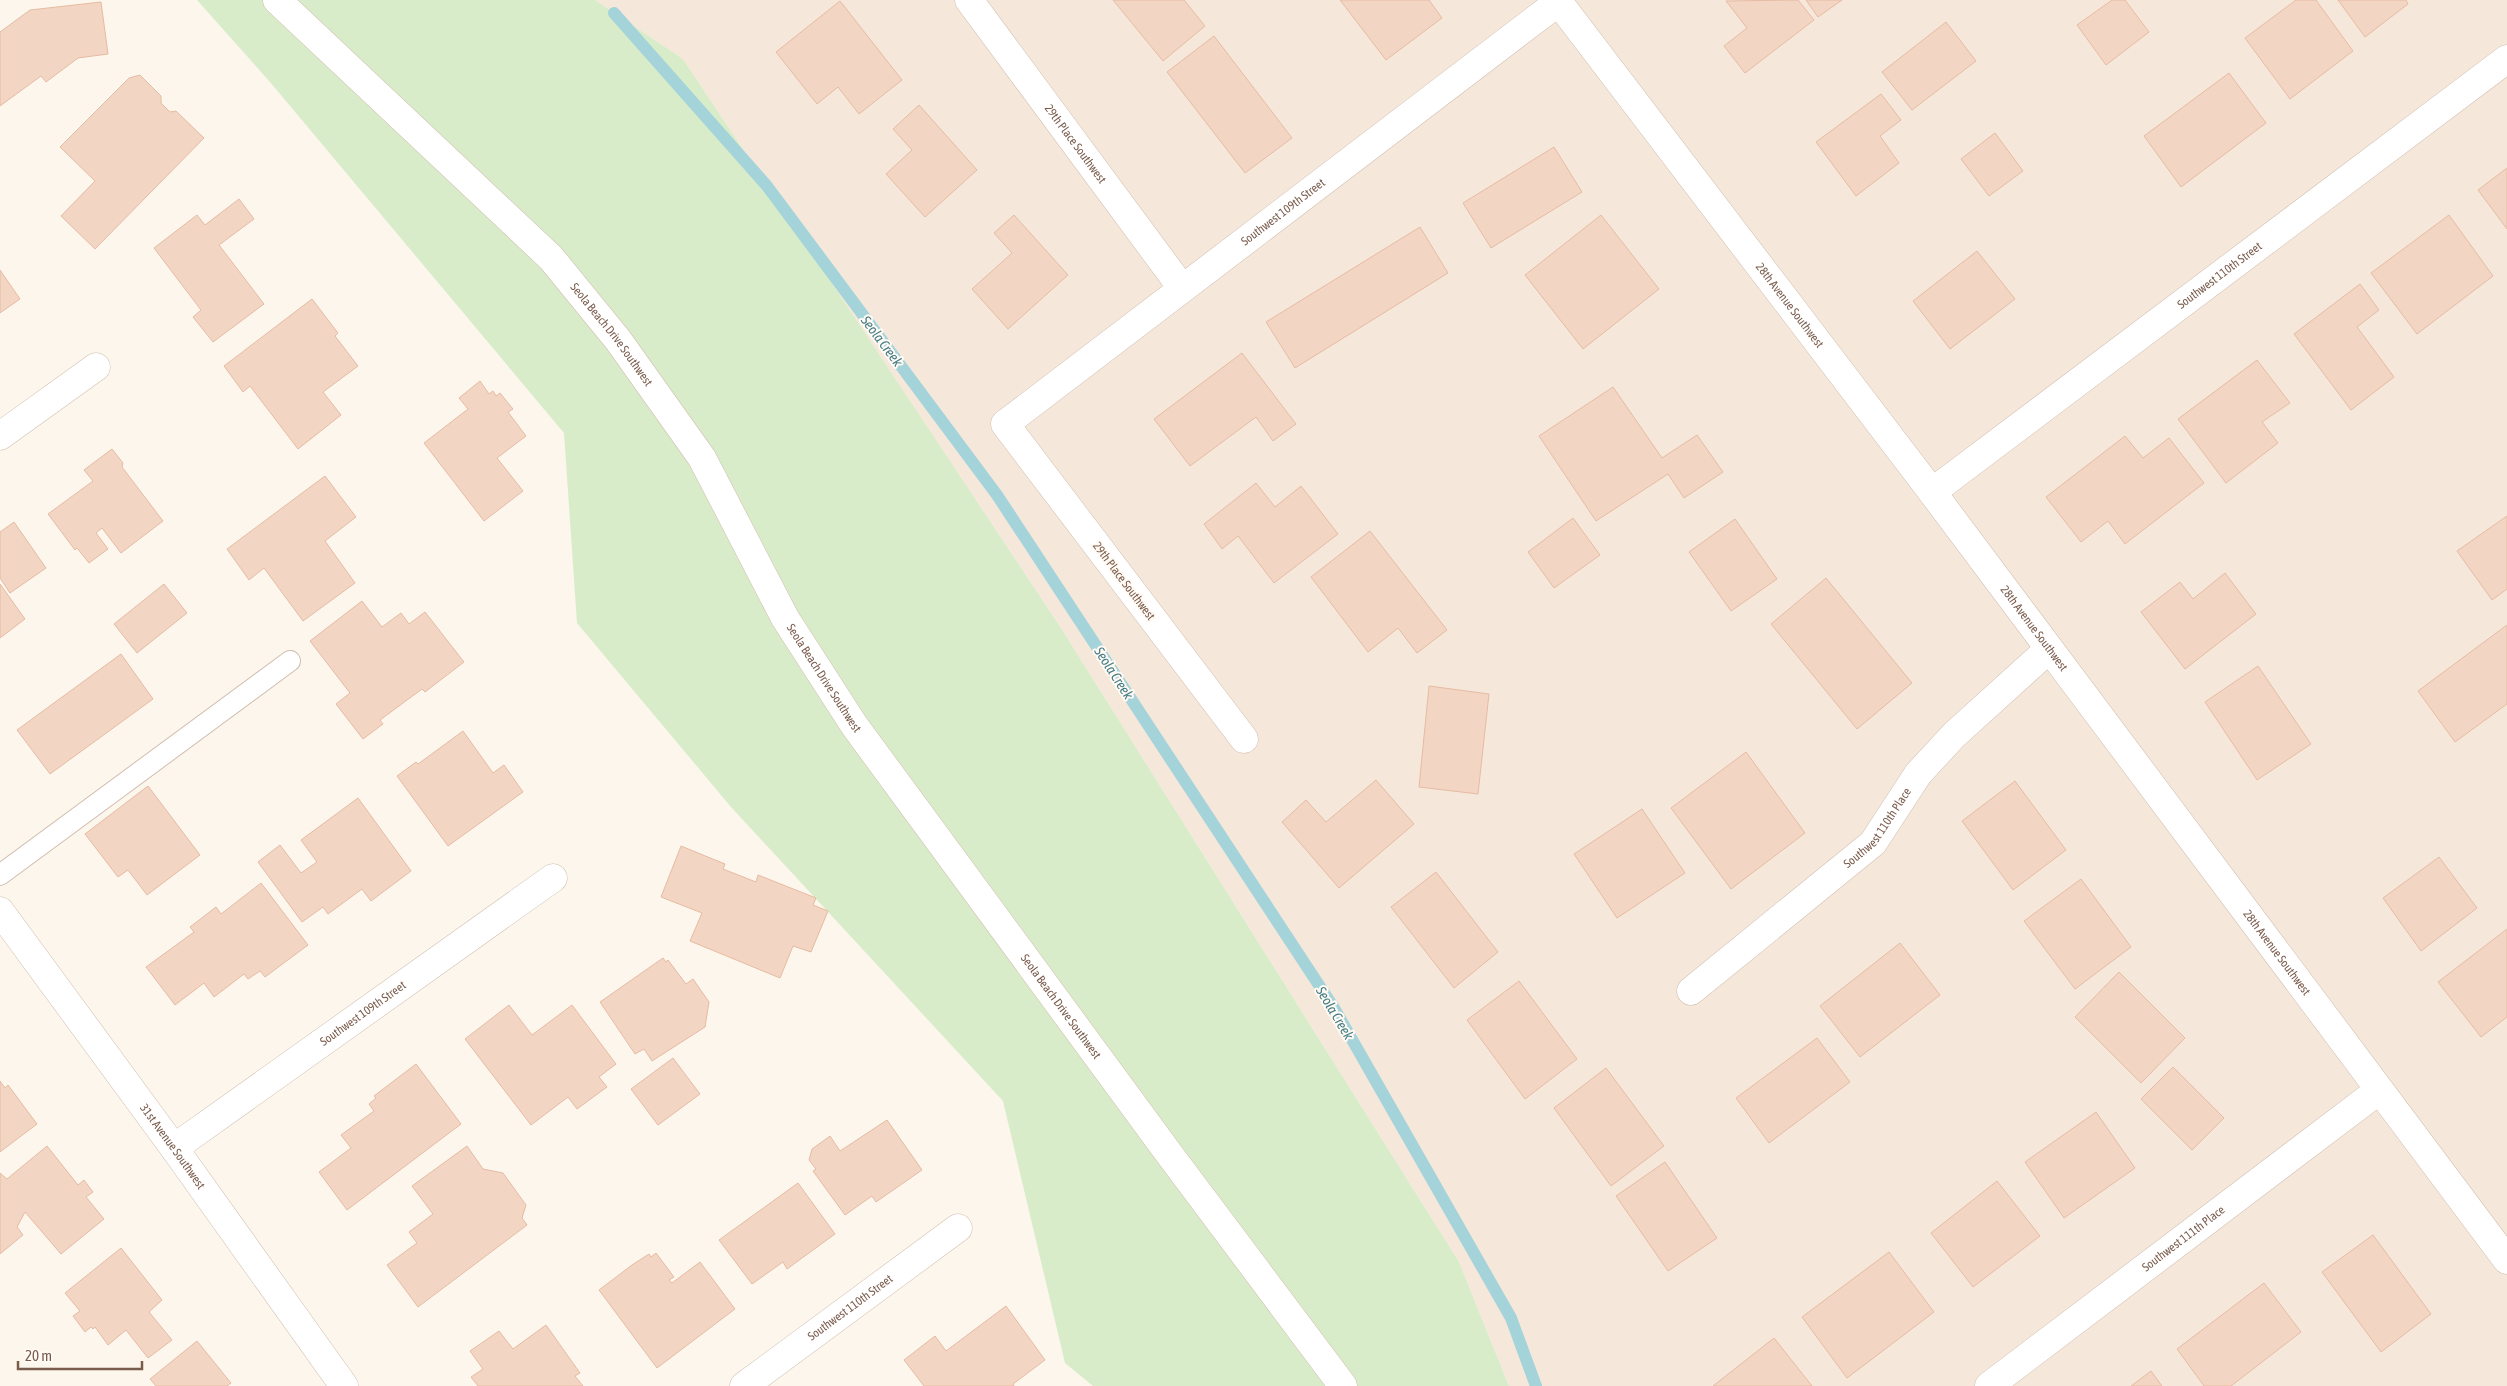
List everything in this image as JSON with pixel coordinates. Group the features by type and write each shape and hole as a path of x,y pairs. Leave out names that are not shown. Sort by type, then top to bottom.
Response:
{"street":[{"name":"Seola Beach Drive Southwest","path":"277,0 551,258 618,340 702,458 785,618 854,725 1167,1151 1344,1386"},
{"name":"29th Place Southwest","path":"969,0 1182,288"},
{"name":"Southwest 109th Street","path":"1005,424 1559,1"},
{"name":"28th Avenue Southwest","path":"1559,1 1932,492 2378,1091 2507,1260"},
{"name":"Southwest 110th Street","path":"1932,492 2507,59"},
{"path":"0,436 96,366"},
{"name":"29th Place Southwest","path":"1005,424 1244,739"},
{"name":"Southwest 110th Place","path":"1691,991 1873,843 1918,774 1954,735 2049,650"},
{"name":"Southwest 109th Street","path":"174,1148 553,878"},
{"name":"31st Avenue Southwest","path":"0,911 174,1148 344,1386"},
{"name":"Southwest 111th Place","path":"1989,1386 2378,1091"},
{"name":"Southwest 110th Street","path":"744,1386 958,1228"}],"lane":[{"path":"0,875 290,660"}],"shaded area":[{"path":"595,0 2507,0 2507,1386 1509,1386 1459,1262 1059,625 683,59"}],"green space":[{"path":"197,0 595,0 683,59 1059,625 1459,1262 1509,1386 1093,1386 1065,1363 1003,1101 731,807 577,623 564,433 270,82"}],"building":[{"path":"1113,0 1184,0 1205,26 1163,61"},
{"path":"1340,0 1429,0 1442,18 1386,60"},
{"path":"1798,0 1814,20 1745,73 1724,46 1747,28 1726,1"},
{"path":"1806,0 1842,0 1818,17"},
{"path":"2112,0 2125,0 2149,32 2106,65 2077,25"},
{"path":"2296,0 2316,0 2353,51 2290,99 2245,38"},
{"path":"2338,0 2406,0 2408,4 2365,37"},
{"path":"840,1 902,80 859,114 838,87 817,104 776,52"},
{"path":"101,2 108,54 78,58 46,82 41,76 0,106 0,32 30,10"},
{"path":"1946,22 1976,61 1912,110 1882,72"},
{"path":"1214,36 1292,138 1245,173 1167,72"},
{"path":"2229,73 2266,123 2181,187 2144,136"},
{"path":"140,75 161,96 161,103 170,112 176,111 204,138 95,249 61,216 95,181 60,147 129,78"},
{"path":"1881,94 1901,120 1880,136 1899,163 1856,196 1816,142"},
{"path":"919,105 977,170 925,217 886,174 912,150 893,129"},
{"path":"1995,133 2023,171 1989,196 1961,159"},
{"path":"1554,147 1582,192 1491,248 1463,203"},
{"path":"2507,168 2507,229 2478,190"},
{"path":"239,199 254,219 219,245 264,304 213,342 193,317 201,310 154,248 197,215 205,225"},
{"path":"1014,215 1068,275 1008,329 972,289 1012,253 994,233"},
{"path":"1601,215 1659,289 1583,349 1525,275"},
{"path":"2449,215 2493,276 2417,334 2371,273"},
{"path":"1420,227 1448,273 1295,368 1266,322"},
{"path":"1977,251 2015,299 1950,349 1913,301"},
{"path":"0,270 20,299 0,313"},
{"path":"2360,284 2379,310 2357,327 2394,377 2351,410 2294,334"},
{"path":"312,299 338,333 335,336 358,366 323,392 341,415 298,449 250,386 243,392 224,366"},
{"path":"1242,353 1296,424 1273,441 1256,417 1190,466 1154,419"},
{"path":"2257,360 2290,403 2262,422 2278,443 2226,483 2178,419"},
{"path":"480,381 489,394 493,391 496,396 500,393 513,409 508,412 526,436 497,458 523,491 484,521 424,443 468,409 459,398"},
{"path":"1613,387 1662,458 1697,435 1723,472 1684,498 1668,474 1596,521 1539,436"},
{"path":"2125,436 2143,458 2169,438 2204,483 2125,544 2108,521 2081,542 2046,497"},
{"path":"112,449 123,463 122,467 163,521 121,553 102,528 96,533 108,549 89,563 77,548 75,550 48,514 93,481 84,470"},
{"path":"325,476 356,517 325,541 355,583 303,621 264,568 249,580 227,549"},
{"path":"1256,483 1275,507 1301,486 1338,534 1274,583 1238,536 1222,549 1204,524"},
{"path":"2507,516 2507,589 2492,600 2457,551"},
{"path":"1573,518 1600,555 1554,588 1528,552"},
{"path":"1735,519 1777,579 1731,611 1689,552"},
{"path":"14,522 46,568 10,593 0,578 0,532"},
{"path":"1370,531 1447,630 1417,653 1398,628 1368,652 1311,577"},
{"path":"2225,573 2256,614 2185,669 2141,612 2180,582 2193,599"},
{"path":"1826,578 1912,683 1857,729 1771,624"},
{"path":"0,584 25,619 0,638"},
{"path":"164,584 187,613 137,653 114,624"},
{"path":"362,601 382,627 401,613 409,624 425,612 464,662 425,692 422,689 380,720 383,724 363,739 336,704 350,693 310,641"},
{"path":"2507,625 2507,704 2455,742 2418,691"},
{"path":"121,654 153,699 50,774 17,730"},
{"path":"2258,666 2311,744 2257,780 2205,702"},
{"path":"1429,686 1489,694 1478,794 1419,787"},
{"path":"463,731 493,773 504,765 523,792 448,846 397,776 416,762 418,764"},
{"path":"1746,752 1805,833 1731,889 1671,808"},
{"path":"1376,780 1414,824 1339,888 1282,822 1306,800 1326,822"},
{"path":"2015,781 2066,850 2013,890 1962,821"},
{"path":"148,786 200,855 147,895 128,870 118,877 85,834"},
{"path":"358,798 411,871 371,901 362,889 328,914 323,907 302,922 258,862 280,845 301,873 317,862 301,840"},
{"path":"1642,809 1685,873 1617,918 1574,854"},
{"path":"681,846 725,864 723,869 756,882 758,875 816,898 813,905 828,911 811,952 793,946 780,978 690,941 702,913 661,897"},
{"path":"2439,857 2477,908 2421,951 2383,898"},
{"path":"1436,872 1498,952 1454,988 1391,907"},
{"path":"2081,879 2131,947 2075,989 2024,921"},
{"path":"261,883 308,945 265,977 260,971 248,979 244,974 214,997 204,983 175,1005 146,967 194,932 190,927 216,907 221,914"},
{"path":"2507,929 2507,1017 2481,1037 2438,982"},
{"path":"1900,943 1940,995 1860,1057 1820,1006"},
{"path":"663,958 666,962 668,960 686,984 693,979 709,1002 705,1027 652,1061 644,1049 635,1054 600,1002"},
{"path":"2119,972 2185,1038 2141,1083 2075,1017"},
{"path":"1519,981 1577,1059 1525,1099 1467,1020"},
{"path":"509,1005 532,1035 572,1005 616,1064 599,1077 607,1087 577,1109 568,1097 531,1125 465,1039"},
{"path":"1817,1038 1850,1082 1769,1143 1736,1098"},
{"path":"673,1058 700,1094 658,1125 631,1089"},
{"path":"416,1064 461,1124 347,1210 319,1172 351,1148 341,1135 374,1111 369,1104 376,1098 374,1096"},
{"path":"2173,1067 2224,1118 2192,1150 2141,1099"},
{"path":"1606,1068 1664,1146 1611,1186 1554,1108"},
{"path":"0,1081 5,1088 8,1085 37,1124 0,1152"},
{"path":"2096,1112 2135,1168 2064,1218 2025,1162"},
{"path":"887,1120 922,1170 876,1202 872,1196 845,1215 813,1171 816,1169 809,1160 812,1149 830,1136 840,1151"},
{"path":"47,1146 78,1185 84,1180 93,1192 86,1197 104,1219 61,1254 25,1212 17,1227 23,1235 0,1254 0,1173 7,1179"},
{"path":"467,1146 483,1169 503,1173 526,1205 522,1218 527,1225 418,1307 387,1265 417,1243 409,1232 433,1214 412,1186"},
{"path":"1665,1162 1717,1238 1668,1271 1616,1196"},
{"path":"1997,1181 2040,1236 1973,1287 1931,1233"},
{"path":"798,1183 835,1234 787,1269 783,1262 752,1284 719,1240"},
{"path":"2373,1235 2431,1314 2381,1352 2322,1272"},
{"path":"121,1248 162,1300 149,1312 172,1340 148,1358 126,1330 108,1345 95,1327 93,1329 91,1327 85,1332 73,1316 80,1311 65,1293"},
{"path":"1889,1252 1934,1312 1847,1378 1802,1317"},
{"path":"656,1253 674,1277 669,1280 672,1283 700,1262 735,1309 657,1368 599,1290 632,1265 649,1254 651,1257"},
{"path":"2264,1283 2301,1332 2231,1386 2204,1386 2177,1349"},
{"path":"1006,1306 1045,1360 1013,1384 1014,1386 924,1386 904,1360 935,1336 946,1351"},
{"path":"546,1325 580,1373 575,1376 583,1386 478,1386 471,1377 483,1369 470,1351 499,1331 513,1349"},
{"path":"1774,1338 1812,1386 1713,1386"},
{"path":"197,1341 231,1383 227,1386 156,1386 150,1379"},
{"path":"2151,1371 2162,1386 2131,1386"}],"waterway":[{"name":"Seola Creek","path":"614,13 767,186 997,495 1334,1008 1511,1318 1536,1386"}]}
